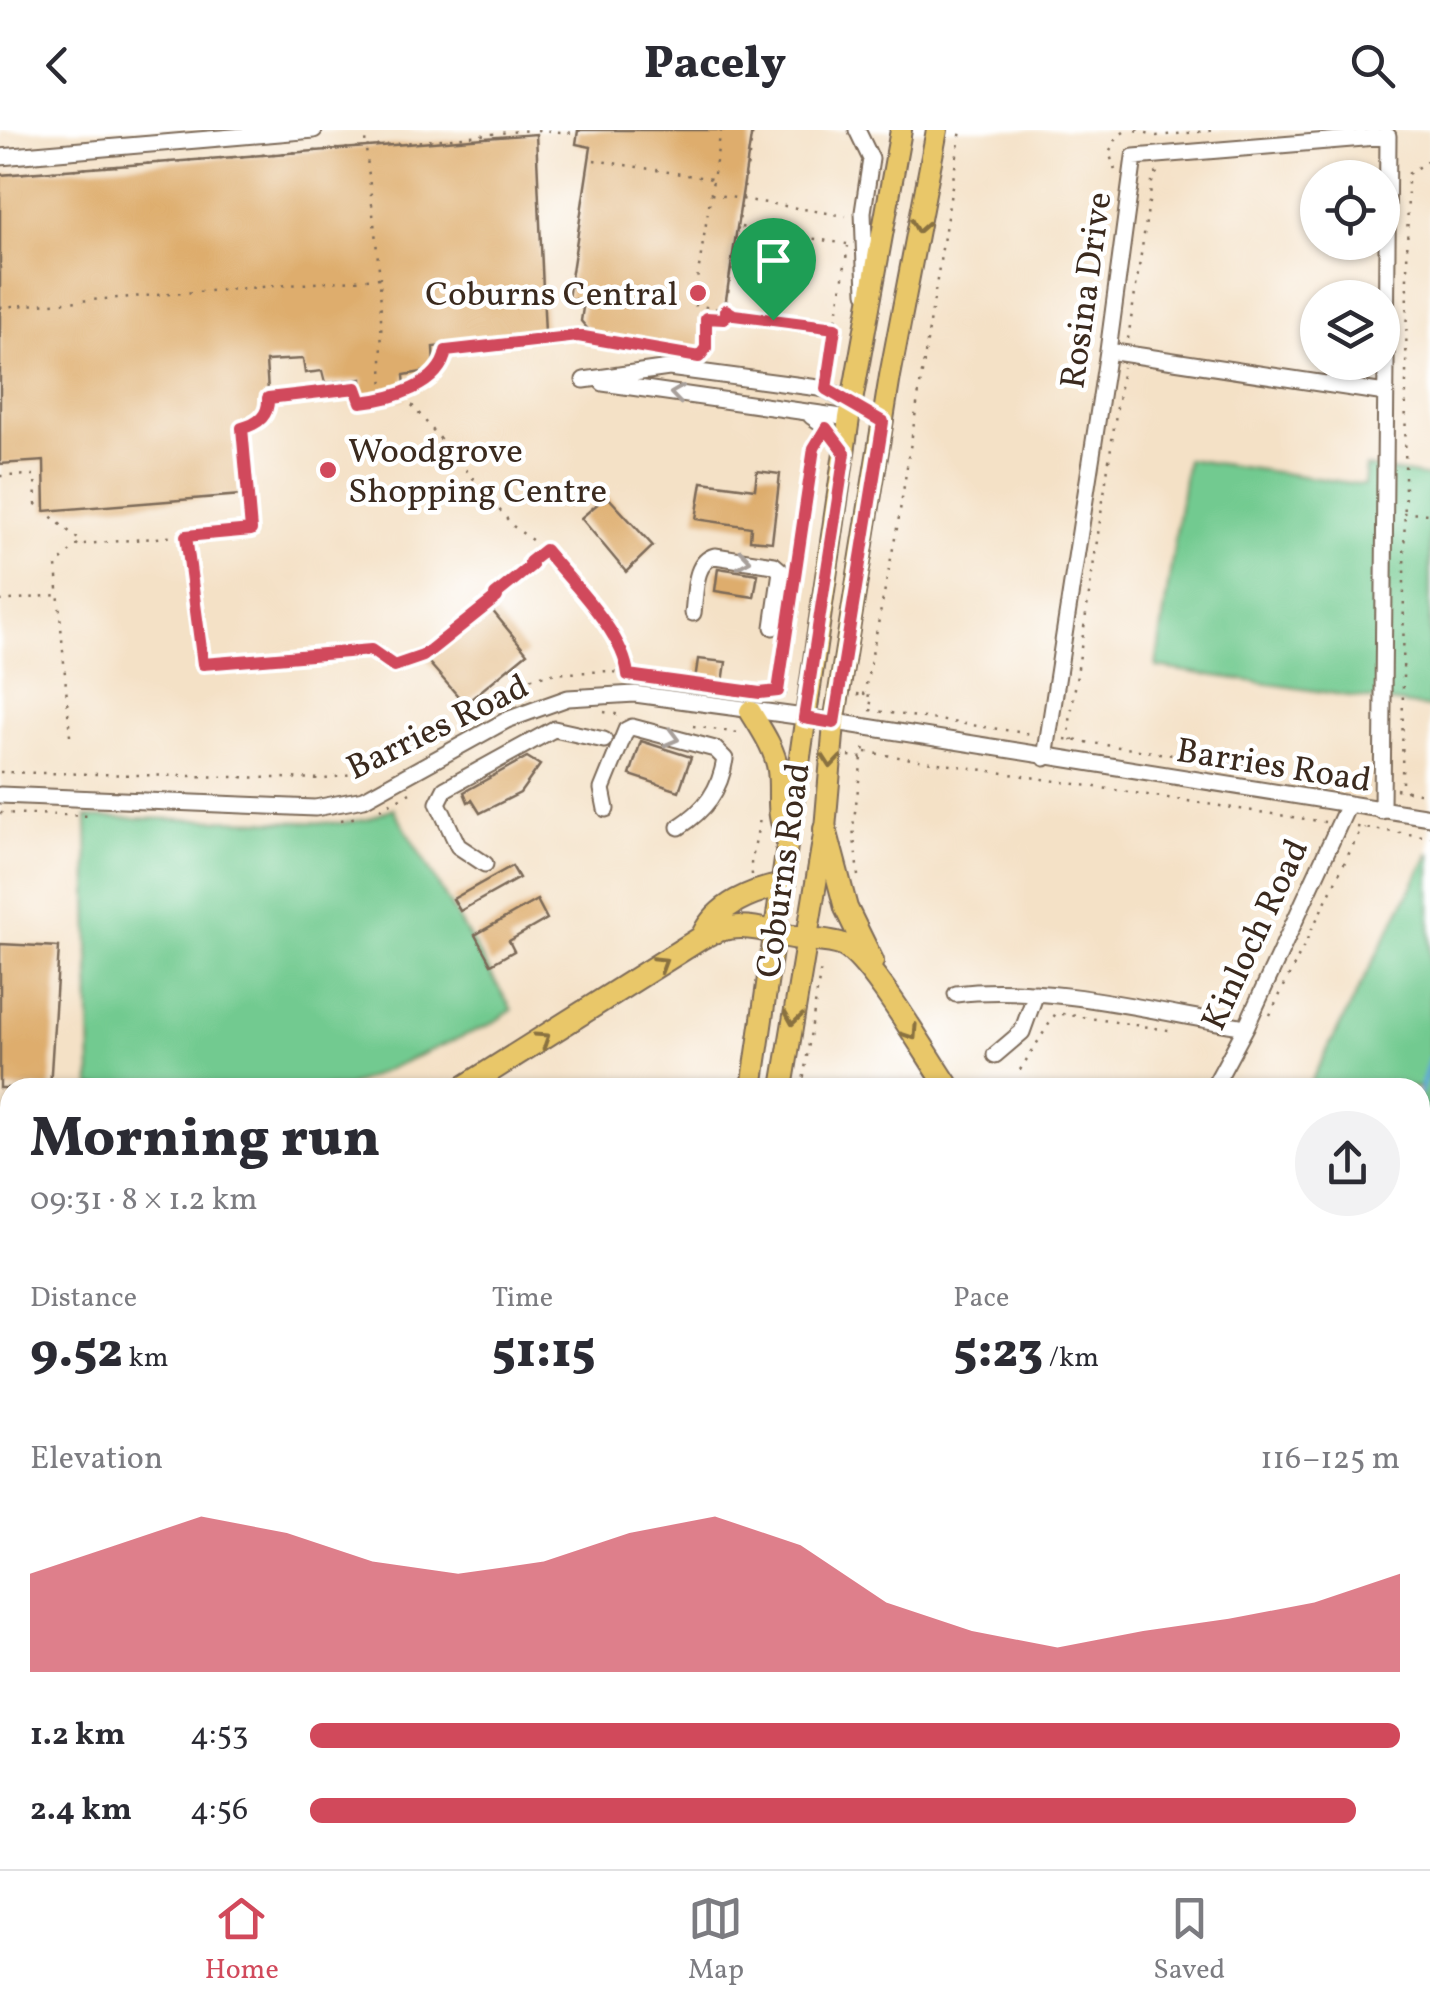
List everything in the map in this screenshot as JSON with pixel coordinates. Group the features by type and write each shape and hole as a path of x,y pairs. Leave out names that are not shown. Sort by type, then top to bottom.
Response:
{"highway":[{"path":"824,829 846,908 889,996"},
{"path":"701,938 710,919 755,892 784,885"},
{"path":"479,1078 701,938 734,926 806,941 833,942 853,952 889,996 942,1078"}],"main road":[{"name":"Coburns Road","path":"754,1078 850,412 901,130"},
{"name":"Coburns Road","path":"784,1078 824,829 834,723 883,422 937,130"},
{"path":"850,412 883,422"},
{"path":"750,711 774,753 779,816 790,841"}],"street":[{"path":"1,155 314,130"},
{"name":"Coburns Road","path":"858,130 871,159 864,212 866,312"},
{"name":"Rosina Drive","path":"1045,758 1134,157 1388,136 1382,811"},
{"path":"1108,351 1385,392"},
{"path":"669,368 826,389 850,412 802,412 584,380 669,368"},
{"path":"713,399 716,374"},
{"path":"762,380 762,394 826,428 845,453"},
{"path":"693,613 700,566 706,558 716,556 774,565 781,571 780,628"},
{"name":"Barries Road","path":"0,795 315,808 364,800 507,720 568,698 635,694 1430,817"},
{"path":"606,809 602,789 626,730 632,727 715,749 726,760 722,778 703,811 679,827"},
{"path":"485,864 458,846 438,803 445,789 554,729 604,740"},
{"name":"Kinloch Road","path":"1218,1078 1246,1027 1348,805"},
{"path":"956,994 991,990 1036,992 1246,1027"},
{"path":"995,1055 1022,1032 1036,992"}],"path":[{"path":"364,130 380,278 383,400"},
{"path":"0,175 365,147 529,130"},
{"path":"537,130 581,130"},
{"path":"721,130 694,305 734,315 835,328"},
{"path":"699,357 706,348 706,318 724,319 753,130"},
{"path":"864,696 898,523 961,130"},
{"path":"1136,130 1157,136 1218,130"},
{"path":"1407,792 1402,784 1402,706 1408,174 1430,159"},
{"path":"594,160 714,179"},
{"path":"711,194 852,216"},
{"path":"738,227 848,244 826,389"},
{"path":"0,308 380,278"},
{"path":"383,400 431,376 444,364 446,351 578,336 681,354"},
{"path":"0,476 35,475 36,504 84,544 251,530 242,428 258,424 269,407 268,398 356,388 361,402 406,398 513,526 545,550 604,622 628,665 628,675"},
{"path":"795,574 814,448 826,428"},
{"path":"186,536 203,664 371,650 394,666 423,656 497,597 545,550"},
{"path":"70,736 56,565 80,541"},
{"path":"0,601 58,595"},
{"path":"0,772 325,779 366,771 516,682 548,674 610,671 760,693 778,691 780,628"},
{"path":"589,710 626,716"},
{"path":"870,710 1430,795"},
{"path":"680,724 738,733 747,740"},
{"path":"866,752 1430,837"},
{"path":"327,821 370,814 414,790"},
{"path":"0,813 105,816"},
{"path":"755,892 751,863 762,814"},
{"path":"1269,1016 1359,833 1366,828"},
{"path":"1020,1070 1056,1013 1184,1032"}],"green space":[{"path":"1187,459 1364,485 1366,467 1430,477 1430,708 1156,667"},
{"path":"393,808 512,1010 491,1024 368,1078 91,1078 87,817 342,823 369,819"},
{"path":"1430,852 1430,1078 1313,1078"}],"building":[{"name":"Coburns Central","path":"578,130 752,130 723,319 705,316 699,351 593,335 581,321 584,301 568,298 591,147 576,144"},
{"name":"Woodgrove Shopping Centre","path":"536,134 545,334 433,347 434,370 404,375 406,398 361,402 362,379 325,383 322,371 305,373 303,359 266,361 269,407 258,423 235,427 241,495 45,511 44,461 0,464 0,175"},
{"path":"757,471 780,474 772,542 750,540 751,527 696,519 702,482 755,489"},
{"path":"607,496 653,546 626,572 581,518"},
{"path":"718,568 758,574 754,597 715,591"},
{"path":"487,604 527,653 465,704 423,656"},
{"path":"698,659 726,662 723,683 695,680"},
{"path":"641,741 691,757 679,791 630,775"},
{"path":"527,757 540,765 520,793 480,813 472,800 468,802 464,792"},
{"path":"512,866 519,878 460,911 453,899"},
{"path":"537,900 547,919 509,941 514,951 491,964 475,935"},
{"path":"0,944 59,947 51,1078 0,1078"}],"waterway":[{"path":"1424,1078 1430,1058"}],"place":[{"name":"Coburns Central","path":"698,293"},
{"name":"Woodgrove Shopping Centre","path":"328,470"}],"route":[{"path":"726,310 734,315 773,320 835,328 826,389 883,422 834,723 804,718 845,453 826,428 814,448 778,691 760,693 628,675 628,665 604,622 545,550 497,597 423,656 394,666 371,650 203,664 186,536 251,530 242,428 258,424 269,407 268,398 356,388 361,402 383,400 431,376 444,364 446,351 578,336 699,357 706,348 706,318 724,319 726,310"}]}
